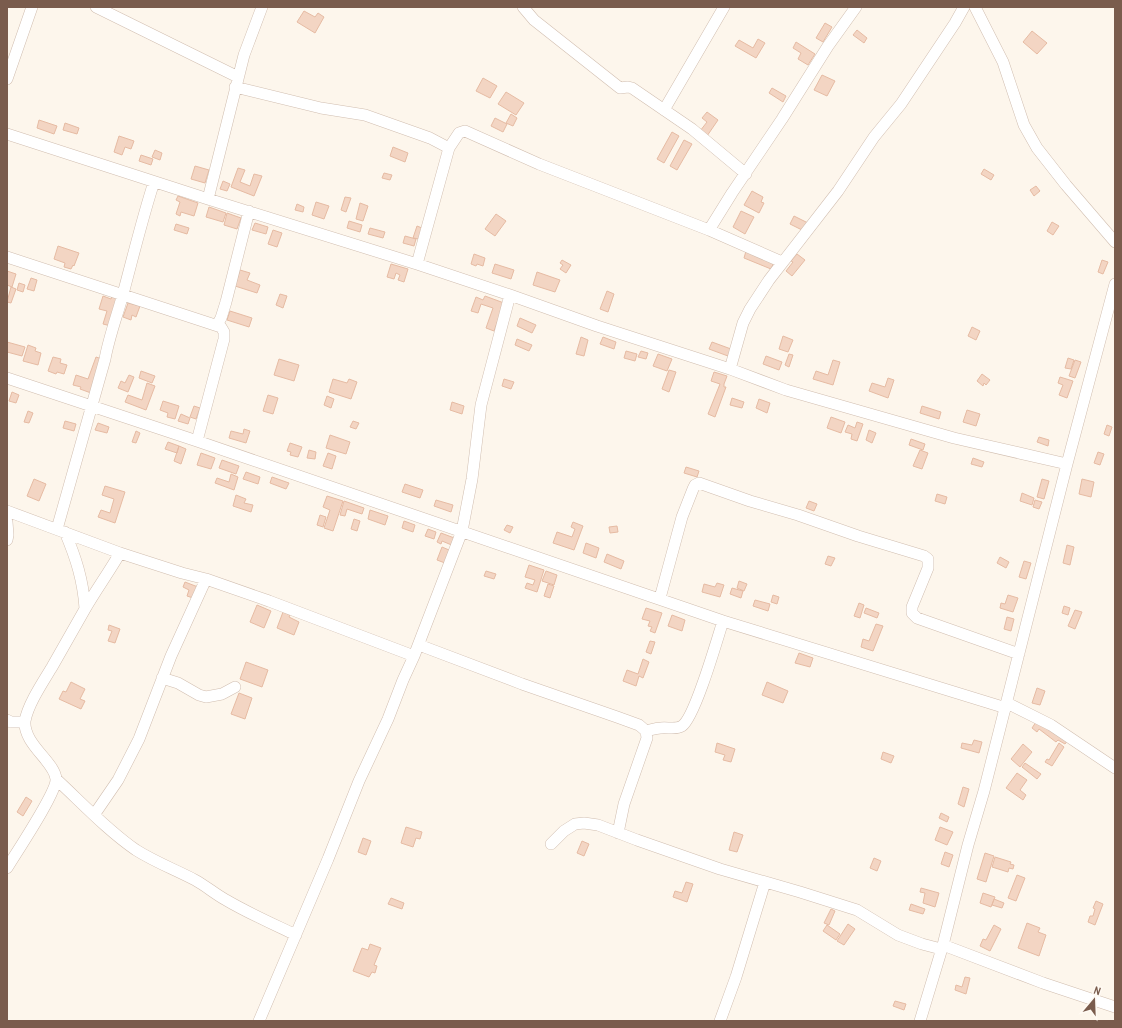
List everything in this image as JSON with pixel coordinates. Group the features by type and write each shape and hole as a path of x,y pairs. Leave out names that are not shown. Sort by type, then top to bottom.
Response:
{"street":[{"path":"7,79 32,7"},
{"path":"96,7 237,82 321,108 365,115 430,138 449,148"},
{"path":"208,200 246,49 262,7"},
{"path":"523,7 534,20 620,88 632,88 692,129 746,174"},
{"path":"664,110 724,7"},
{"path":"709,230 828,46 856,7"},
{"path":"730,369 743,324 750,309 782,262 833,197 874,137 901,104 964,7"},
{"path":"975,7 1002,62 1024,124 1037,148 1066,185 1115,242"},
{"path":"417,264 449,148 459,133 465,131 539,164 709,230 782,262"},
{"path":"7,134 208,200 417,264 597,326 730,369 786,390 954,438 1067,464"},
{"path":"85,608 84,591 78,562 61,531 91,406 140,225 154,182"},
{"path":"217,325 226,302 249,212"},
{"path":"7,257 221,327 224,332 224,339 197,440"},
{"path":"920,1021 942,947 968,845 1007,705 1067,464 1115,284"},
{"path":"259,1021 359,781 419,645 462,531 472,479 481,405 510,295"},
{"path":"7,378 197,440 660,598 723,621 1007,705 1051,725 1115,768"},
{"path":"660,598 682,518 693,489 699,483 750,502 798,515 858,536 924,556 928,559 928,568 912,607 912,614 917,618 1019,654"},
{"path":"7,511 120,553 182,573 206,579 414,656"},
{"path":"7,522 7,540"},
{"path":"7,868 11,855 45,806 53,790 56,779 54,771 31,742 25,722 29,710 39,689 85,608 120,553"},
{"path":"94,815 118,780 139,739 171,656 206,579"},
{"path":"646,731 654,728 676,728 682,726 687,719 698,696 713,655 723,621"},
{"path":"419,645 522,684 617,716 639,725 646,731 647,738 624,804 618,833"},
{"path":"162,678 178,683 191,691 206,697 222,694 235,687"},
{"path":"7,720 11,722 25,722"},
{"path":"56,779 94,815 136,850 170,869 188,876 243,910 296,935"},
{"path":"551,844 564,831 575,824 584,823 598,825 720,869 829,900 856,910 898,935 922,944 942,947 1115,1007"},
{"path":"720,1021 736,977 765,882"}],"building":[{"path":"304,11 315,17 318,13 324,17 315,33 297,22"},
{"path":"825,23 832,27 823,42 816,38"},
{"path":"857,30 867,38 864,43 853,35"},
{"path":"1032,31 1047,43 1037,54 1023,42"},
{"path":"758,39 765,43 756,58 735,46 739,40 753,48"},
{"path":"796,42 815,54 808,65 798,59 801,53 793,48"},
{"path":"822,75 835,81 827,96 814,90"},
{"path":"483,78 497,86 490,98 476,91"},
{"path":"772,88 786,96 783,102 769,93"},
{"path":"506,92 524,103 516,115 498,104"},
{"path":"707,112 718,120 707,136 700,131 707,122 702,118"},
{"path":"511,114 517,118 513,126 506,123"},
{"path":"495,118 507,124 503,132 491,126"},
{"path":"39,120 57,126 54,134 37,128"},
{"path":"65,123 79,128 77,134 63,130"},
{"path":"672,132 679,136 664,163 657,159"},
{"path":"119,136 134,141 131,149 125,147 122,155 114,152"},
{"path":"684,140 692,144 677,170 670,166"},
{"path":"393,147 408,153 405,162 390,156"},
{"path":"155,150 162,153 160,160 152,157"},
{"path":"141,155 153,159 151,165 139,161"},
{"path":"195,166 209,170 205,183 191,179"},
{"path":"238,168 245,170 240,182 250,186 254,174 262,176 254,196 231,187"},
{"path":"984,169 994,175 991,180 981,174"},
{"path":"384,173 392,175 390,180 382,178"},
{"path":"223,181 230,184 227,191 220,189"},
{"path":"1036,186 1040,191 1034,196 1030,190"},
{"path":"752,191 763,197 761,202 764,203 759,213 744,205"},
{"path":"178,196 198,203 194,216 181,212 180,216 176,214 180,202 176,200"},
{"path":"345,197 351,198 346,212 341,210"},
{"path":"316,202 329,206 324,219 312,215"},
{"path":"360,203 368,206 363,221 356,219"},
{"path":"297,204 304,207 303,212 295,210"},
{"path":"209,207 226,213 223,222 206,217"},
{"path":"741,211 754,217 745,234 733,227"},
{"path":"227,213 241,218 237,229 224,225"},
{"path":"496,214 506,221 495,236 485,229"},
{"path":"794,216 808,223 804,231 790,224"},
{"path":"349,221 362,225 360,232 347,228"},
{"path":"1052,222 1059,226 1053,235 1047,231"},
{"path":"255,223 268,227 266,234 252,230"},
{"path":"176,224 189,228 187,234 174,230"},
{"path":"417,226 422,228 419,239 413,238"},
{"path":"370,228 385,232 383,238 368,234"},
{"path":"273,230 282,233 277,247 268,244"},
{"path":"405,236 416,239 414,246 403,243"},
{"path":"58,246 79,253 74,266 73,265 71,269 64,267 65,263 54,259"},
{"path":"746,251 774,262 771,269 744,258"},
{"path":"474,254 485,258 483,266 471,264"},
{"path":"797,254 805,260 792,276 786,271 793,262 791,261"},
{"path":"562,260 571,265 566,273 560,269 563,265 560,263"},
{"path":"1102,260 1108,262 1103,274 1098,272"},
{"path":"391,264 408,269 404,282 398,280 400,275 396,273 394,279 387,277"},
{"path":"495,264 514,270 511,279 492,273"},
{"path":"240,270 250,273 247,280 260,285 257,293 235,286"},
{"path":"7,271 16,274 12,287 7,285"},
{"path":"537,272 560,280 555,292 533,285"},
{"path":"31,278 37,280 34,291 27,289"},
{"path":"19,283 25,285 23,292 17,290"},
{"path":"11,287 16,289 11,303 7,302"},
{"path":"607,291 614,294 608,312 600,309"},
{"path":"280,294 287,296 283,308 276,305"},
{"path":"103,296 111,299 112,296 119,298 111,326 103,324 107,311 99,309"},
{"path":"485,296 504,303 494,331 486,328 493,308 481,304 478,313 471,311 476,297 483,300"},
{"path":"128,303 140,306 136,317 132,315 131,320 123,317"},
{"path":"230,311 252,318 249,327 227,320"},
{"path":"520,318 536,325 532,333 517,326"},
{"path":"972,327 980,331 976,340 968,336"},
{"path":"783,336 793,340 788,352 779,349"},
{"path":"581,337 588,340 584,356 576,354"},
{"path":"603,337 616,342 614,349 600,344"},
{"path":"517,339 532,345 529,351 515,345"},
{"path":"7,342 25,347 22,356 7,352"},
{"path":"712,342 731,349 728,356 709,349"},
{"path":"28,345 36,348 35,351 41,353 38,365 23,361"},
{"path":"626,351 637,354 635,361 624,358"},
{"path":"641,351 648,353 646,359 638,357"},
{"path":"658,354 672,359 667,371 653,366"},
{"path":"789,354 793,355 789,367 785,365"},
{"path":"766,356 782,362 779,370 763,364"},
{"path":"53,357 61,359 60,363 67,365 64,374 57,372 56,374 48,371"},
{"path":"96,357 102,359 91,393 80,389 81,387 73,385 76,375 88,379"},
{"path":"1068,358 1074,360 1071,369 1065,368"},
{"path":"279,359 299,365 294,381 274,375"},
{"path":"833,360 840,362 833,385 813,379 816,371 828,375"},
{"path":"1075,360 1081,362 1075,378 1069,376"},
{"path":"669,370 676,372 669,392 662,389"},
{"path":"141,371 155,376 152,383 139,378"},
{"path":"714,372 727,376 724,384 724,387 726,387 715,417 708,414 720,384 711,381"},
{"path":"982,374 990,380 986,385 984,383 983,386 977,381"},
{"path":"129,375 134,377 128,392 118,388 121,381 125,383"},
{"path":"1060,377 1073,381 1067,398 1059,395 1063,385 1058,383"},
{"path":"888,378 894,380 888,398 869,391 872,383 885,387"},
{"path":"333,379 347,383 349,379 357,382 351,399 329,392"},
{"path":"504,379 514,382 511,389 502,386"},
{"path":"147,383 155,386 146,410 125,402 128,395 142,400"},
{"path":"12,392 19,395 16,403 9,401"},
{"path":"268,395 278,398 273,414 263,411"},
{"path":"327,396 334,399 331,408 324,405"},
{"path":"732,398 744,402 742,408 730,405"},
{"path":"759,399 770,403 767,413 756,408"},
{"path":"163,401 179,406 175,419 167,417 168,413 160,410"},
{"path":"452,402 464,406 462,414 450,410"},
{"path":"194,406 200,408 196,419 190,417"},
{"path":"922,406 941,412 939,419 920,413"},
{"path":"967,410 980,414 976,426 963,422"},
{"path":"28,411 33,413 29,423 24,422"},
{"path":"181,414 190,418 188,424 178,421"},
{"path":"831,417 845,422 841,433 827,428"},
{"path":"65,421 76,424 74,431 63,428"},
{"path":"353,421 359,423 356,429 350,427"},
{"path":"857,422 863,424 857,441 851,439 852,434 845,432 848,425 855,428"},
{"path":"98,423 109,427 107,433 95,430"},
{"path":"1107,425 1112,427 1109,436 1104,434"},
{"path":"244,429 250,431 246,443 229,438 231,431 243,434"},
{"path":"869,430 876,433 872,443 866,440"},
{"path":"136,431 140,433 136,443 132,442"},
{"path":"330,435 350,442 346,454 326,448"},
{"path":"1039,437 1049,440 1048,446 1037,442"},
{"path":"911,439 925,444 923,450 909,445"},
{"path":"168,442 179,446 177,453 165,449"},
{"path":"290,443 302,447 298,457 290,455 291,452 287,451"},
{"path":"179,446 186,449 181,464 174,461"},
{"path":"309,450 316,452 315,459 307,458"},
{"path":"920,450 928,453 922,469 913,466"},
{"path":"1098,452 1104,454 1100,465 1094,463"},
{"path":"201,453 215,458 211,469 197,465"},
{"path":"328,453 336,456 332,469 323,466"},
{"path":"973,458 984,462 982,467 971,464"},
{"path":"222,460 239,466 236,474 219,468"},
{"path":"686,467 699,471 697,477 684,473"},
{"path":"246,472 260,477 258,484 243,479"},
{"path":"231,474 238,477 234,490 215,483 217,478 229,482"},
{"path":"272,477 289,483 286,489 270,483"},
{"path":"34,479 46,484 39,501 27,496"},
{"path":"1042,479 1049,481 1044,499 1037,497"},
{"path":"1082,479 1094,482 1091,497 1079,494"},
{"path":"405,484 423,490 420,498 402,492"},
{"path":"105,486 125,492 115,523 98,517 101,510 110,513 114,499 102,495"},
{"path":"1022,493 1034,498 1032,505 1020,501"},
{"path":"937,494 947,497 945,504 935,501"},
{"path":"236,495 246,499 244,503 253,505 251,512 233,506"},
{"path":"327,496 343,501 333,531 324,528 330,510 323,507"},
{"path":"436,500 453,505 451,512 434,506"},
{"path":"1035,500 1042,502 1039,509 1033,507"},
{"path":"344,501 364,508 362,514 347,509 345,516 340,515"},
{"path":"809,501 817,504 814,511 806,508"},
{"path":"370,510 388,516 385,525 368,519"},
{"path":"320,515 326,517 323,527 317,525"},
{"path":"354,519 360,521 357,531 351,529"},
{"path":"404,521 415,525 413,532 402,528"},
{"path":"573,522 583,526 574,550 553,543 557,532 572,537 575,529 571,527"},
{"path":"507,525 513,527 510,533 504,530"},
{"path":"617,526 618,532 610,533 609,527"},
{"path":"428,529 436,532 434,539 425,536"},
{"path":"441,533 457,539 454,546 442,541 441,544 437,542"},
{"path":"586,543 599,548 596,558 583,553"},
{"path":"1067,545 1074,547 1070,565 1063,563"},
{"path":"442,547 449,550 445,563 437,560"},
{"path":"607,554 624,561 621,569 604,562"},
{"path":"828,556 835,558 831,566 825,564"},
{"path":"1000,557 1009,562 1006,568 997,563"},
{"path":"1024,561 1031,563 1026,579 1019,577"},
{"path":"529,565 544,570 537,592 525,588 527,583 533,585 535,580 525,577"},
{"path":"486,571 496,574 494,579 484,576"},
{"path":"546,571 557,575 554,585 542,581"},
{"path":"739,581 747,584 744,591 737,588"},
{"path":"185,582 198,587 193,598 187,596 189,590 183,587"},
{"path":"717,583 724,585 720,597 702,592 704,584 715,587"},
{"path":"548,584 554,586 550,598 544,596"},
{"path":"732,588 743,591 741,598 730,594"},
{"path":"773,595 779,597 777,604 771,602"},
{"path":"1008,595 1018,598 1013,612 1000,608 1001,603 1005,604"},
{"path":"755,600 770,604 768,611 753,606"},
{"path":"859,603 864,605 860,618 854,616"},
{"path":"257,605 271,611 264,628 250,622"},
{"path":"1064,606 1070,608 1068,615 1062,613"},
{"path":"646,608 662,613 655,633 650,631 652,627 648,626 650,621 642,619"},
{"path":"866,608 879,613 877,618 864,613"},
{"path":"1075,610 1082,612 1075,629 1068,626"},
{"path":"283,612 299,622 294,635 277,628"},
{"path":"672,615 685,620 682,631 668,626"},
{"path":"1007,617 1014,619 1011,631 1004,629"},
{"path":"876,624 883,626 873,651 861,647 863,639 869,641"},
{"path":"109,625 120,629 115,643 108,641 112,631 108,630"},
{"path":"650,641 655,642 651,654 646,652"},
{"path":"799,653 813,658 810,667 795,663"},
{"path":"643,659 649,662 643,678 639,676 636,686 623,681 627,670 638,674"},
{"path":"246,662 268,670 262,687 240,679"},
{"path":"71,682 85,689 80,699 85,701 81,709 59,699 63,691 66,692"},
{"path":"767,682 788,691 783,703 762,695"},
{"path":"1037,688 1045,691 1040,705 1032,703"},
{"path":"239,693 252,698 245,719 231,714"},
{"path":"1036,722 1068,740 1065,744 1058,740 1056,742 1039,729 1037,732 1032,728"},
{"path":"974,740 982,742 979,753 961,748 962,743 972,745"},
{"path":"717,743 735,749 731,762 723,760 725,755 715,752"},
{"path":"1059,743 1064,747 1052,766 1045,762 1047,759 1049,760"},
{"path":"1023,744 1032,752 1020,767 1011,759"},
{"path":"883,752 894,756 891,763 881,759"},
{"path":"1025,763 1041,774 1037,779 1022,767"},
{"path":"1017,773 1027,780 1020,790 1026,795 1023,800 1006,788"},
{"path":"963,787 969,789 964,807 958,804"},
{"path":"26,797 32,801 23,816 17,812"},
{"path":"941,813 949,817 947,822 939,818"},
{"path":"406,827 422,832 420,839 416,838 413,847 401,843"},
{"path":"940,827 953,832 947,845 935,840"},
{"path":"734,832 743,835 737,852 729,850"},
{"path":"363,838 371,841 366,855 358,852"},
{"path":"582,841 589,844 584,856 577,853"},
{"path":"945,852 953,855 949,867 941,864"},
{"path":"985,853 994,856 986,882 977,879"},
{"path":"995,857 1011,862 1010,864 1014,865 1013,869 1009,868 1008,872 992,867"},
{"path":"874,858 881,861 877,871 870,868"},
{"path":"1017,875 1025,878 1016,901 1008,898"},
{"path":"686,882 693,884 687,902 673,897 675,891 682,893"},
{"path":"921,888 939,893 935,907 923,903 925,893 920,892"},
{"path":"983,893 995,897 991,907 980,903"},
{"path":"391,898 404,903 402,909 388,904"},
{"path":"994,899 1004,903 1002,908 992,905"},
{"path":"1096,901 1103,904 1095,925 1088,922 1090,916 1093,916 1095,909 1093,908"},
{"path":"911,904 925,909 923,914 909,910"},
{"path":"831,909 835,911 829,925 824,923"},
{"path":"1027,923 1040,928 1038,932 1046,935 1039,956 1018,948"},
{"path":"848,924 855,929 844,945 837,941"},
{"path":"827,925 840,934 836,940 823,931"},
{"path":"994,925 1001,929 990,951 980,946 983,939 986,940"},
{"path":"370,944 381,948 374,965 377,966 375,973 372,972 369,977 353,971 362,948 368,950"},
{"path":"965,977 970,978 966,994 955,990 956,985 962,987"},
{"path":"895,1001 906,1004 904,1010 893,1006"}]}
